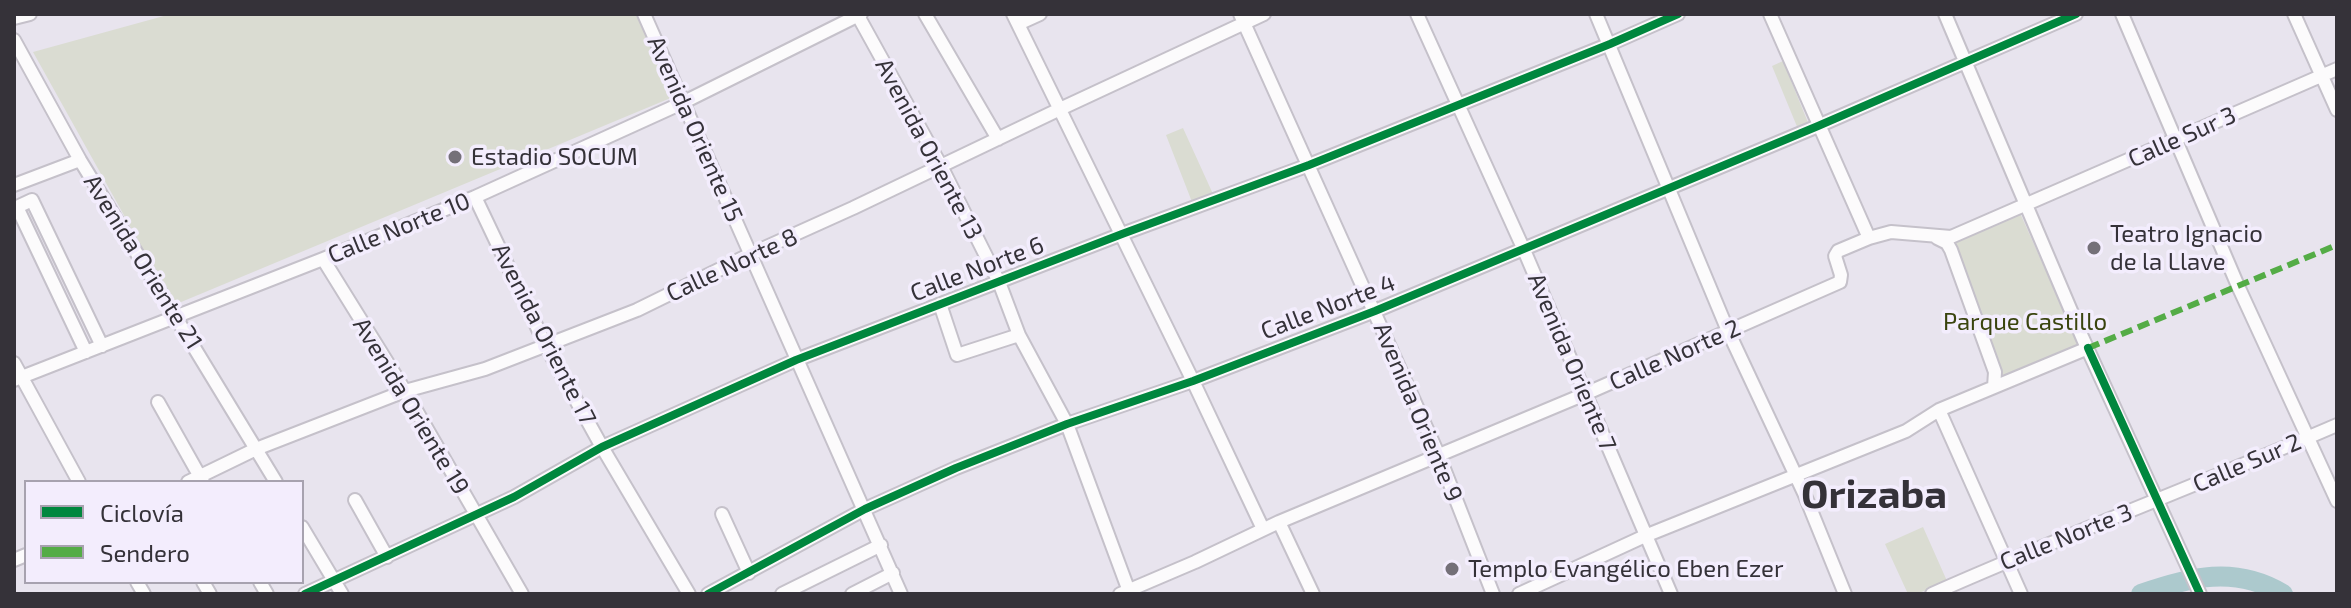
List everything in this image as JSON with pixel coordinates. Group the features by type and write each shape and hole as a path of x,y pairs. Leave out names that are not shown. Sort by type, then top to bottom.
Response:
{"street":[{"path":"14,18 30,14"},
{"name":"Avenida Oriente 15","path":"644,14 901,594"},
{"path":"925,14 998,139"},
{"path":"1040,14 1016,19 1263,529"},
{"name":"Calle Norte 8","path":"197,480 256,449 405,391 485,369 637,310 998,139 1242,18 1264,14"},
{"name":"Avenida Oriente 7","path":"1417,14 1524,250 1671,594"},
{"path":"1596,14 1728,331 1795,474 1845,594"},
{"name":"Calle Norte 6","path":"305,594 514,497 602,447 796,360 1309,165 1678,14"},
{"path":"1770,14 1869,238"},
{"path":"1945,14 2088,348 2200,594"},
{"name":"Calle Norte 4","path":"708,594 865,509 956,468 1375,311 1818,126 2076,14"},
{"path":"2122,14 2240,289 2337,501"},
{"path":"2294,14 2337,110"},
{"name":"Calle Norte 10","path":"18,379 475,197 682,103 859,15"},
{"name":"Avenida Oriente 13","path":"859,15 941,166 999,282 1019,335 1067,424 1126,593"},
{"name":"Avenida Oriente 9","path":"1242,18 1439,456 1493,594"},
{"name":"Avenida Oriente 21","path":"14,40 80,160 275,480"},
{"name":"Calle Sur 3","path":"2027,205 2337,69"},
{"path":"14,185 80,160"},
{"name":"Avenida Oriente 17","path":"475,197 546,346 689,594"},
{"path":"86,352 17,207 32,200 102,346"},
{"name":"Calle Norte 2","path":"1126,593 1279,522 1585,394 1840,282 1836,259 1838,251 1891,232 1951,237 2027,205"},
{"path":"1934,237 1947,243 1951,250 1995,372 1994,387"},
{"name":"Avenida Oriente 19","path":"323,259 405,391 522,594"},
{"path":"48,271 62,263"},
{"path":"940,304 957,355 1019,335"},
{"path":"1519,594 1645,536 1906,431 1939,410 2088,348"},
{"path":"14,363 18,379 78,480"},
{"path":"158,402 197,480"},
{"path":"1939,410 2021,594"},
{"name":"Calle Sur 2","path":"2158,501 2337,425"},
{"path":"355,500 387,557"},
{"name":"Calle Norte 3","path":"1932,594 2158,501"},
{"path":"722,514 749,573"},
{"path":"1279,522 1313,594"},
{"path":"304,530 342,594"},
{"path":"782,594 881,545"},
{"path":"852,594 893,573"}],"green space":[{"path":"171,14 638,14 673,97 174,305 33,52"},
{"path":"1783,61 1809,125 1798,129 1772,66"},
{"path":"1183,128 1213,194 1192,202 1166,135"},
{"name":"Parque Castillo","path":"2020,213 2080,347 2004,381 1951,244"},
{"path":"1923,527 1947,581 1917,594 1908,594 1885,544"}],"waterway":[{"path":"2141,594 2212,577 2247,579 2283,594"}],"marked path":[{"path":"2088,348 2337,245"}],"cycle path":[{"path":"305,594 514,497 602,447 796,360 1309,165 1678,14"},
{"path":"708,594 865,509 956,468 1375,311 1818,126 2076,14"},
{"path":"2088,348 2200,594"}],"place":[{"name":"Estadio SOCUM","path":"455,157"},
{"name":"Teatro Ignacio de la Llave","path":"2094,248"},
{"name":"Templo Evangélico Eben Ezer","path":"1452,569"}],"district":[{"name":"Orizaba","path":"1874,495"}]}
